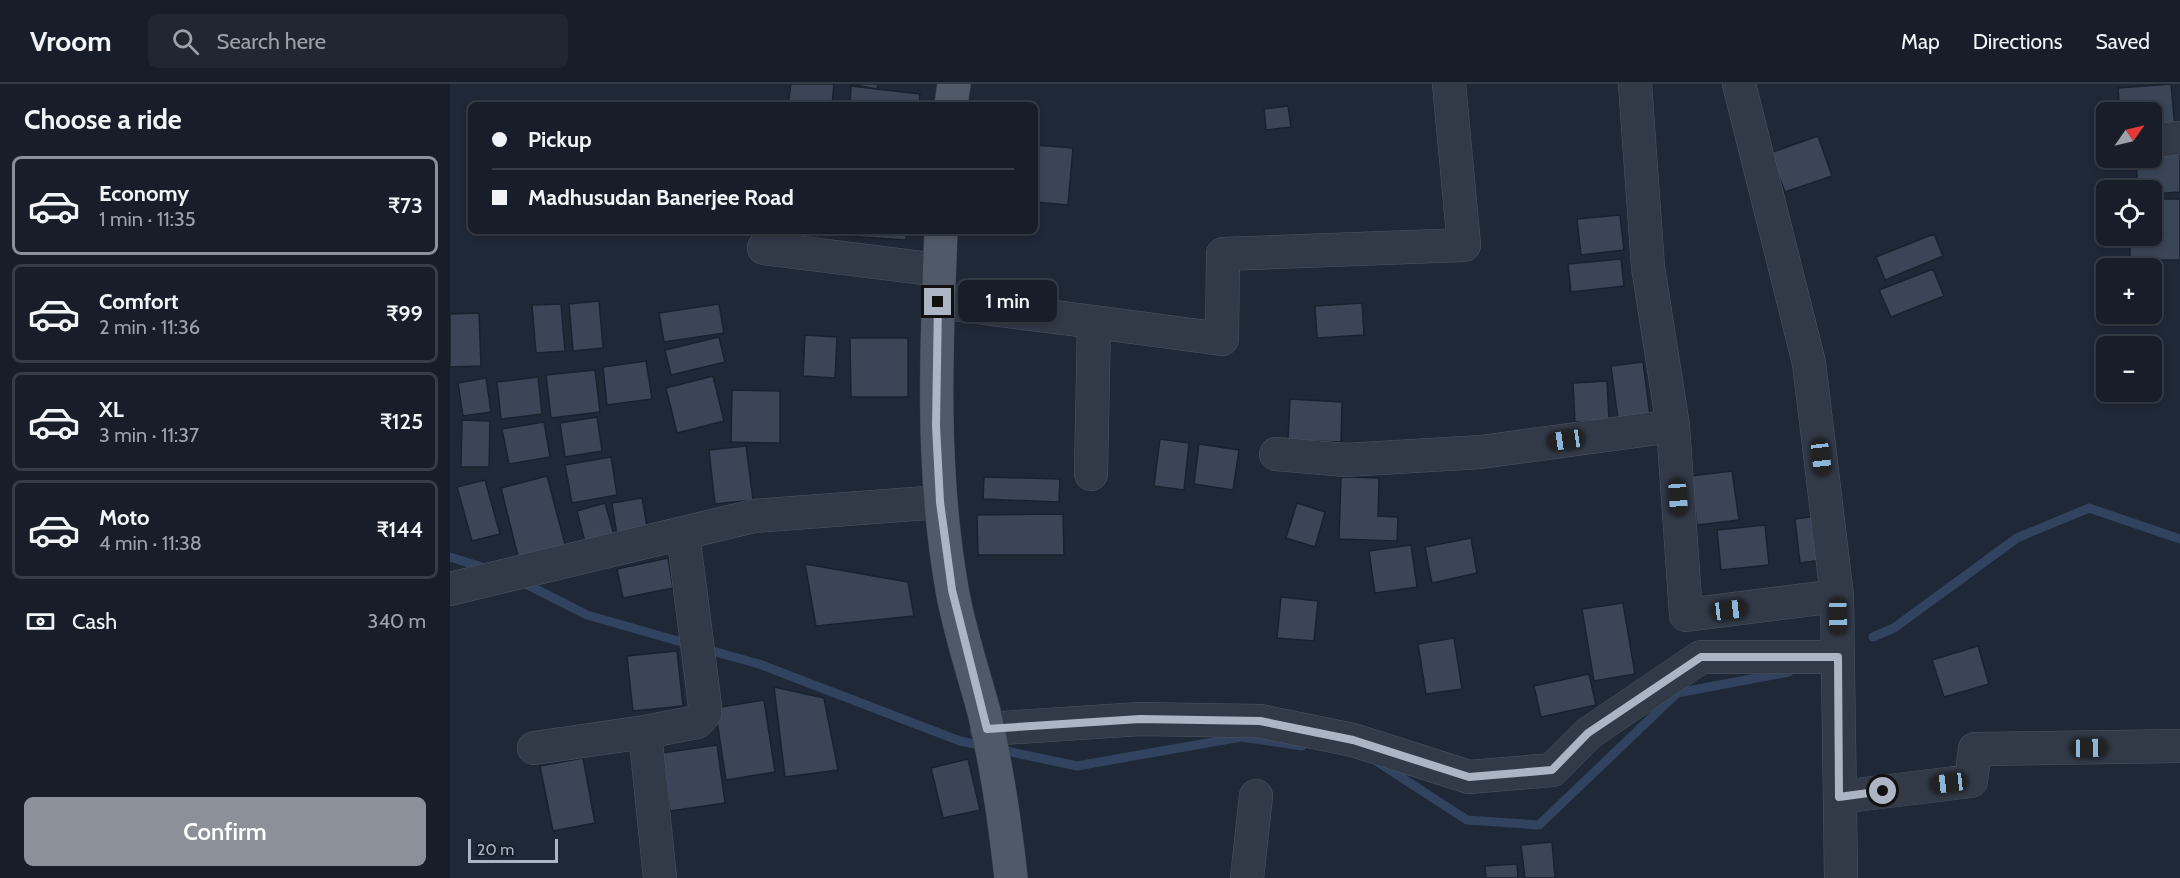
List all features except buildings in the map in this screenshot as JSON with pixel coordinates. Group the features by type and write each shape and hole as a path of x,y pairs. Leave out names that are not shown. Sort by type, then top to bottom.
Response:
{"main road":[{"path":"951,102 954,84"},
{"path":"941,234 936,423 940,502 952,590 997,773 1011,878"}],"street":[{"path":"764,248 1094,322 1222,339 1223,254 1464,245 1449,84"},
{"path":"1635,84 1648,267 1673,426 1686,615 1837,596"},
{"path":"1739,84 1809,363 1837,596 1841,878"},
{"path":"2162,140 2180,138"},
{"path":"1091,474 1094,322"},
{"path":"1276,454 1346,460 1481,452 1673,426"},
{"path":"450,589 754,516 940,502"},
{"path":"534,748 645,732 697,722 702,719 705,706 683,534"},
{"path":"986,722 1140,719 1260,721 1353,740 1469,777 1552,770 1588,733 1701,657 1838,657"},
{"path":"645,732 660,878"},
{"path":"1839,785 1971,781 1975,749 2180,746"},
{"path":"1247,878 1257,796"}],"waterway":[{"path":"1873,637 1894,628 2017,538 2089,508 2180,539"},
{"path":"450,557 488,569"},
{"path":"520,581 587,615 692,645"},
{"path":"705,649 759,664 960,741 984,746"},
{"path":"1379,763 1467,820 1539,825 1677,693 1789,672"},
{"path":"997,749 1077,766 1241,737 1302,746"}],"route":[{"path":"938,302 936,445 940,502 952,590 987,729 1140,719 1260,721 1353,740 1469,777 1552,770 1588,733 1701,657 1838,657 1839,797 1883,791"}]}
